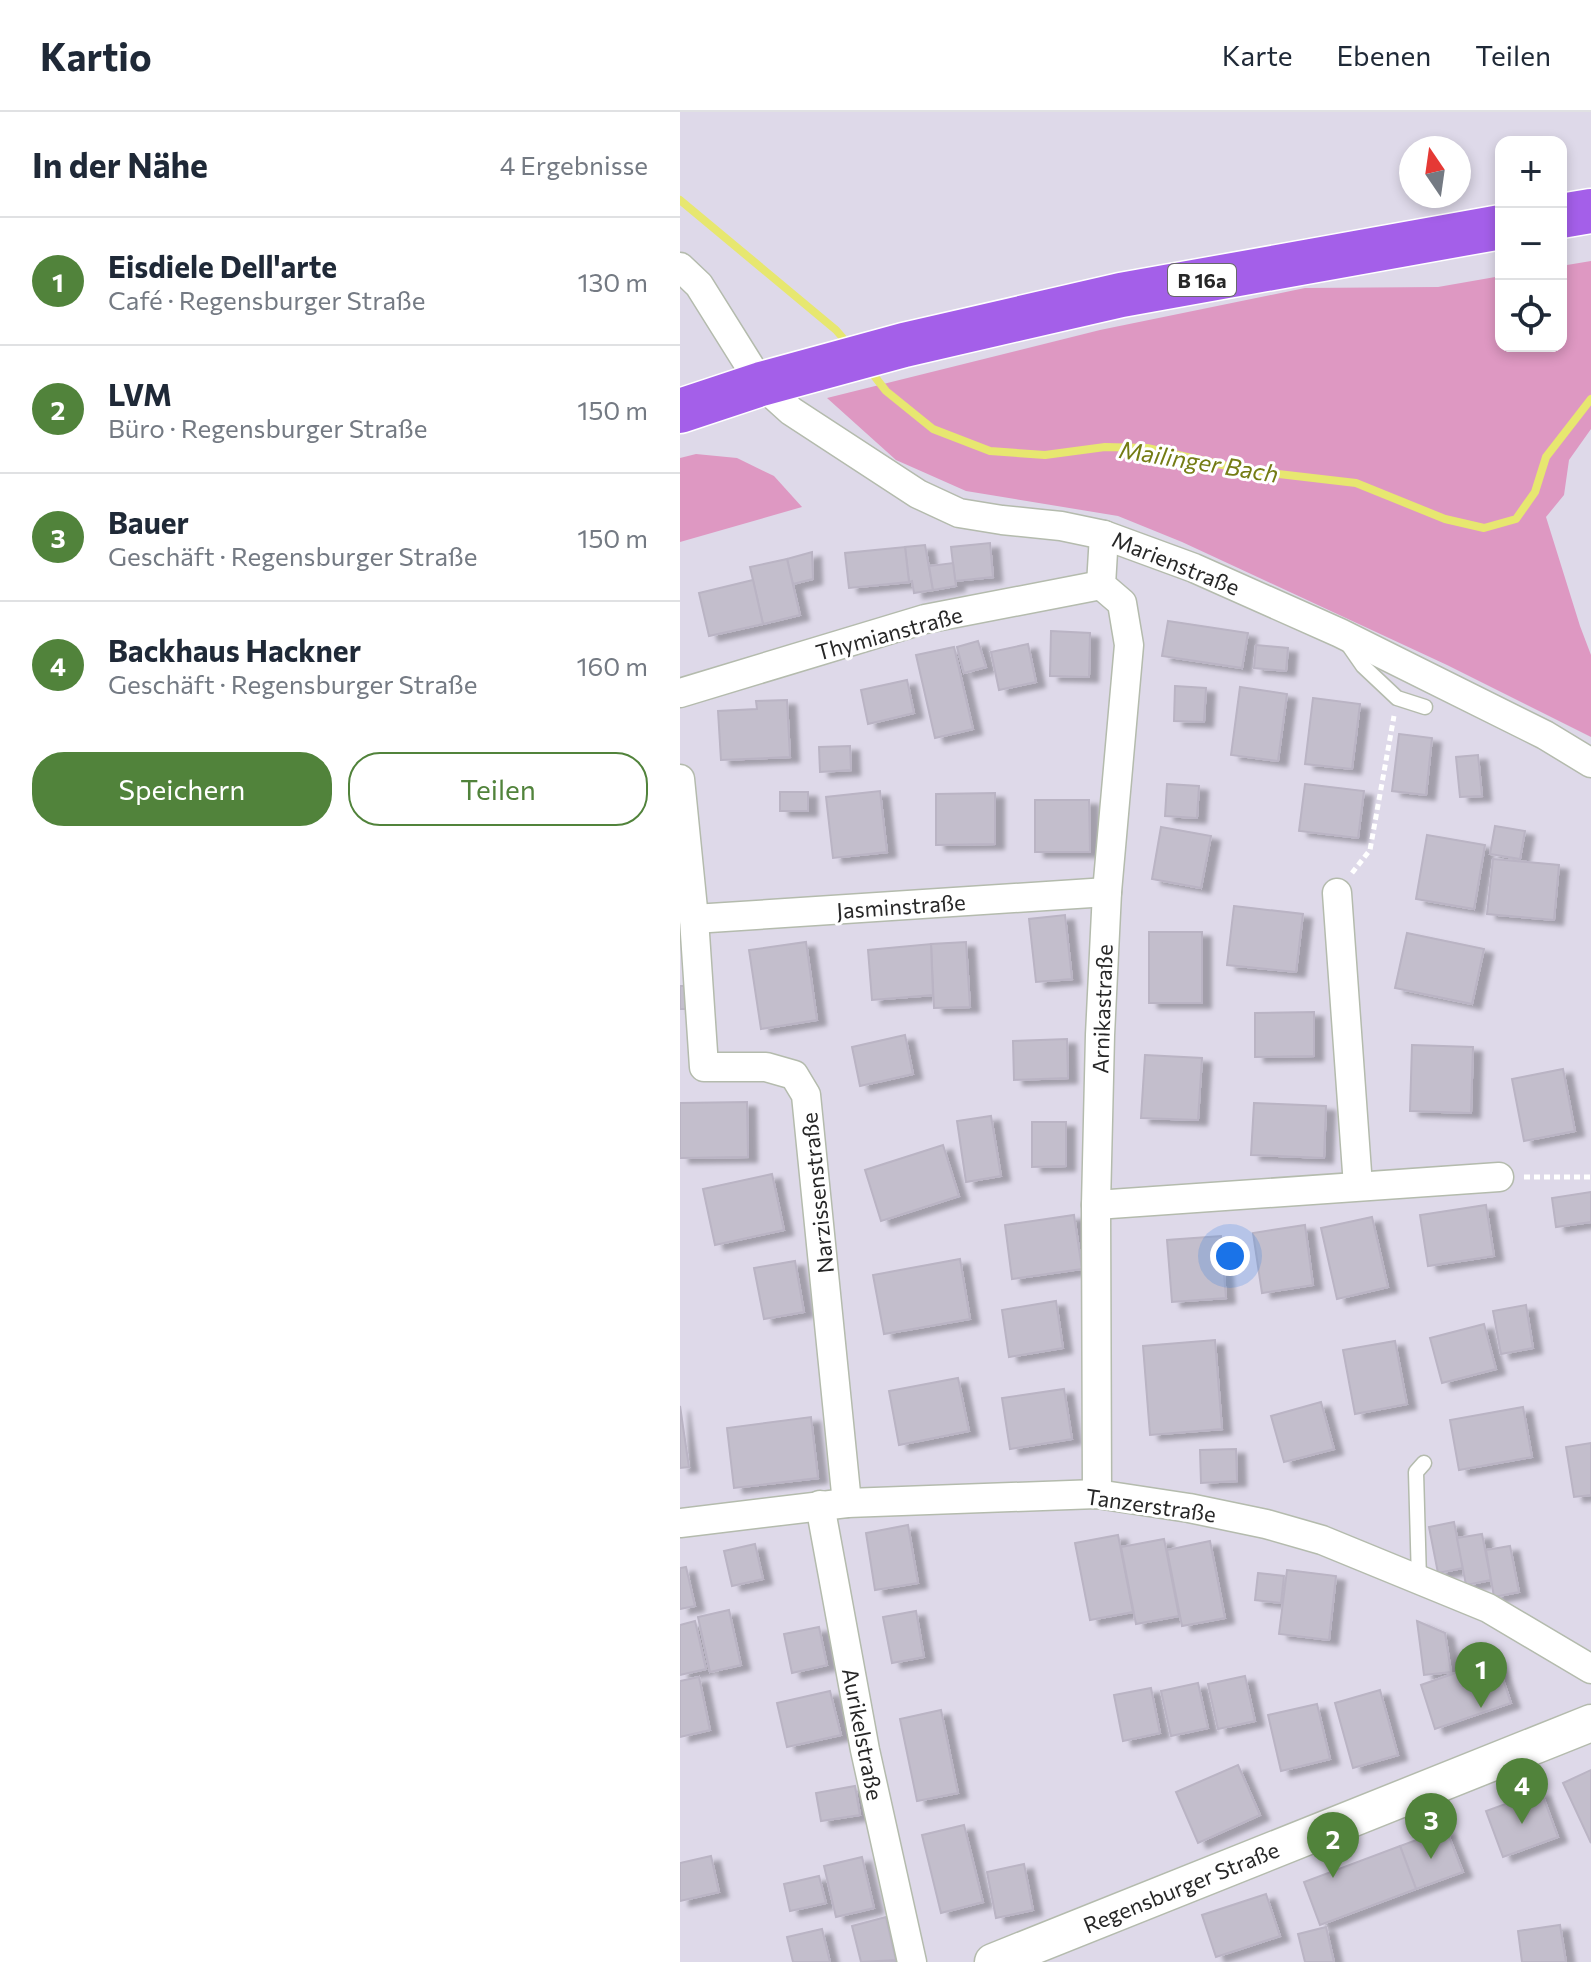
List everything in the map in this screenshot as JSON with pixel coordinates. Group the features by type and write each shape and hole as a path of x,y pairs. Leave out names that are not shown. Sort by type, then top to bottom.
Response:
{"main road":[{"path":"1567,215 1591,211"},
{"name":"B 16a","path":"680,411 761,384 904,345 1121,295 1495,228"}],"street":[{"name":"Marienstraße","path":"680,267 699,285 761,384 791,411 918,494 959,513 1061,526 1104,535 1194,568 1340,633 1545,735 1591,763"},
{"path":"1101,585 1104,535"},
{"name":"Thymianstraße","path":"680,693 925,619 1101,585"},
{"name":"Arnikastraße","path":"1097,1494 1096,1205 1100,1035 1107,892 1129,645 1122,603 1101,585"},
{"name":"Narzissenstraße","path":"680,779 694,919 692,1068 766,1067 794,1075 806,1095 834,1504"},
{"name":"Jasminstraße","path":"694,919 1107,892"},
{"path":"1337,893 1358,1186"},
{"path":"1096,1205 1499,1177"},
{"name":"Tanzerstraße","path":"680,1523 834,1504 1097,1494 1189,1508 1266,1524 1322,1540 1488,1608 1591,1669"},
{"name":"Aurikelstraße","path":"834,1504 865,1750 912,1962"},
{"name":"Regensburger Straße","path":"993,1962 1591,1723"}],"lane":[{"path":"1340,633 1363,666 1397,698 1425,707"},
{"path":"1419,1580 1416,1472 1424,1463"}],"path":[{"path":"1337,893 1370,850 1397,698"},
{"path":"1499,1177 1591,1177"}],"shaded area":[{"path":"1591,261 1591,429 1569,460 1564,495 1546,517 1591,655 1591,737 1447,665 1182,542 1118,516 966,491 896,460 827,398 1100,330 1305,288 1438,287 1495,277 1495,352 1567,352 1567,265"},
{"path":"696,454 737,458 774,476 802,507 680,542 680,458"}],"building":[{"path":"990,543 993,577 955,581 951,547"},
{"path":"925,545 933,590 914,593 912,581 909,582 905,547"},
{"path":"905,547 909,582 849,588 845,553"},
{"path":"812,552 813,579 793,584 787,559"},
{"path":"787,559 800,615 763,624 750,567"},
{"path":"953,563 956,586 933,590 929,566"},
{"path":"753,580 763,624 709,636 699,593"},
{"path":"1168,621 1248,633 1242,668 1162,656"},
{"path":"1051,631 1090,633 1089,677 1050,676"},
{"path":"978,641 986,667 964,673 957,647"},
{"path":"1028,644 1036,682 999,690 991,652"},
{"path":"1256,645 1288,648 1286,671 1254,668"},
{"path":"954,647 973,729 935,738 916,655"},
{"path":"907,680 914,713 868,724 861,690"},
{"path":"1175,686 1206,688 1204,722 1174,721"},
{"path":"1240,687 1287,694 1278,761 1231,755"},
{"path":"1313,698 1360,704 1352,769 1305,764"},
{"path":"787,700 790,757 721,760 718,711 757,709 756,701"},
{"path":"1399,734 1432,738 1426,795 1392,791"},
{"path":"850,746 851,770 820,772 819,747"},
{"path":"1478,755 1482,796 1460,797 1456,757"},
{"path":"1167,784 1199,786 1197,818 1165,816"},
{"path":"1305,784 1364,791 1358,838 1299,831"},
{"path":"880,791 887,852 833,858 826,797"},
{"path":"780,792 808,792 808,811 780,811"},
{"path":"995,793 995,844 936,845 936,794"},
{"path":"1035,800 1089,800 1090,852 1035,852"},
{"path":"1495,826 1525,831 1520,859 1490,854"},
{"path":"1161,827 1211,836 1201,888 1152,879"},
{"path":"1427,835 1485,845 1474,909 1416,899"},
{"path":"1493,859 1559,865 1554,920 1487,914"},
{"path":"1234,906 1303,914 1296,972 1227,965"},
{"path":"1065,915 1072,979 1036,982 1029,919"},
{"path":"1149,932 1202,932 1202,1003 1149,1003"},
{"path":"1407,933 1484,949 1472,1004 1395,988"},
{"path":"806,942 817,1020 761,1029 749,950"},
{"path":"966,942 970,1007 934,1008 931,944"},
{"path":"931,944 933,995 872,1000 868,950"},
{"path":"680,986 693,986 693,1009 680,1009"},
{"path":"1314,1012 1314,1056 1255,1057 1255,1013"},
{"path":"905,1035 913,1074 860,1086 852,1047"},
{"path":"1067,1039 1068,1078 1014,1080 1013,1041"},
{"path":"1412,1045 1473,1047 1471,1113 1410,1111"},
{"path":"1145,1055 1202,1058 1198,1120 1141,1118"},
{"path":"1563,1069 1575,1131 1524,1141 1512,1079"},
{"path":"747,1102 748,1157 680,1158 680,1103"},
{"path":"1254,1103 1326,1106 1324,1158 1251,1155"},
{"path":"991,1116 1001,1176 966,1182 957,1121"},
{"path":"1032,1122 1066,1122 1066,1166 1032,1167"},
{"path":"943,1145 959,1196 881,1221 865,1170"},
{"path":"772,1174 784,1230 715,1245 703,1189"},
{"path":"1591,1192 1591,1222 1556,1227 1552,1198"},
{"path":"1486,1205 1494,1256 1428,1266 1420,1215"},
{"path":"1074,1215 1082,1269 1012,1279 1005,1225"},
{"path":"1372,1217 1388,1287 1337,1299 1321,1228"},
{"path":"1305,1225 1313,1285 1262,1293 1253,1233"},
{"path":"1221,1236 1226,1298 1172,1302 1167,1240"},
{"path":"960,1259 970,1319 884,1334 873,1275"},
{"path":"795,1261 804,1312 764,1319 754,1268"},
{"path":"1056,1301 1063,1348 1009,1357 1002,1310"},
{"path":"1526,1305 1533,1348 1501,1354 1493,1311"},
{"path":"1484,1324 1496,1369 1442,1383 1430,1338"},
{"path":"1215,1340 1222,1429 1150,1435 1143,1346"},
{"path":"1395,1341 1407,1404 1355,1414 1343,1350"},
{"path":"958,1378 969,1431 899,1445 889,1391"},
{"path":"1064,1389 1072,1439 1010,1449 1002,1398"},
{"path":"1321,1402 1334,1449 1284,1462 1271,1416"},
{"path":"680,1406 689,1467 680,1468"},
{"path":"1523,1407 1532,1457 1459,1470 1450,1420"},
{"path":"811,1417 818,1478 734,1488 727,1428"},
{"path":"1591,1443 1591,1495 1574,1497 1566,1447"},
{"path":"1236,1449 1237,1481 1201,1483 1200,1450"},
{"path":"1454,1522 1463,1568 1438,1573 1429,1527"},
{"path":"908,1525 918,1583 875,1590 866,1533"},
{"path":"1482,1534 1491,1580 1466,1585 1457,1538"},
{"path":"1118,1535 1133,1612 1090,1620 1075,1543"},
{"path":"1164,1539 1179,1616 1136,1624 1121,1547"},
{"path":"1210,1541 1225,1618 1182,1626 1167,1550"},
{"path":"755,1544 763,1579 732,1586 724,1551"},
{"path":"1510,1546 1519,1592 1494,1597 1486,1550"},
{"path":"686,1567 695,1606 680,1609 680,1568"},
{"path":"1287,1570 1336,1576 1329,1640 1279,1634"},
{"path":"1258,1573 1284,1576 1281,1603 1255,1600"},
{"path":"729,1610 741,1665 710,1672 698,1617"},
{"path":"916,1611 924,1657 892,1663 883,1617"},
{"path":"695,1621 706,1669 680,1675 680,1625"},
{"path":"1417,1621 1445,1633 1451,1672 1424,1675"},
{"path":"819,1627 827,1665 792,1673 784,1634"},
{"path":"1496,1659 1511,1703 1435,1729 1421,1685"},
{"path":"1245,1676 1255,1721 1218,1729 1208,1684"},
{"path":"699,1677 710,1730 680,1737 680,1681"},
{"path":"1198,1683 1208,1728 1171,1736 1161,1691"},
{"path":"1151,1688 1160,1733 1123,1741 1114,1695"},
{"path":"1380,1690 1398,1755 1353,1768 1335,1703"},
{"path":"830,1691 841,1735 787,1747 777,1703"},
{"path":"1317,1704 1330,1759 1281,1771 1268,1715"},
{"path":"941,1710 958,1793 917,1801 900,1719"},
{"path":"1238,1765 1260,1815 1198,1843 1176,1792"},
{"path":"1591,1770 1591,1843 1563,1783"},
{"path":"855,1786 860,1815 821,1821 816,1793"},
{"path":"1541,1791 1558,1837 1503,1857 1486,1811"},
{"path":"964,1825 983,1902 941,1913 922,1835"},
{"path":"1446,1829 1463,1872 1416,1889 1400,1846"},
{"path":"1400,1846 1416,1889 1320,1925 1304,1882"},
{"path":"711,1856 719,1892 680,1901 680,1863"},
{"path":"862,1857 874,1908 836,1917 824,1866"},
{"path":"1024,1864 1033,1910 996,1918 987,1872"},
{"path":"819,1876 826,1903 790,1911 784,1884"},
{"path":"1266,1894 1280,1936 1216,1957 1202,1915"},
{"path":"886,1917 896,1960 861,1962 852,1926"},
{"path":"1560,1925 1566,1962 1522,1962 1518,1931"},
{"path":"1326,1927 1334,1962 1305,1962 1298,1934"},
{"path":"822,1929 830,1962 793,1962 787,1937"}],"waterway":[{"name":"Mailinger Bach","path":"680,200 836,330 849,345"},
{"name":"Mailinger Bach","path":"868,368 886,391 933,429 990,451 1045,455 1105,447 1147,448 1245,470 1356,483 1445,519 1484,528 1516,519 1535,492 1546,457 1591,399"}],"place":[{"name":"Eisdiele Dell'arte","path":"1481,1708"},
{"name":"Backhaus Hackner","path":"1522,1824"},
{"name":"Bauer","path":"1431,1859"},
{"name":"LVM","path":"1333,1878"}]}
